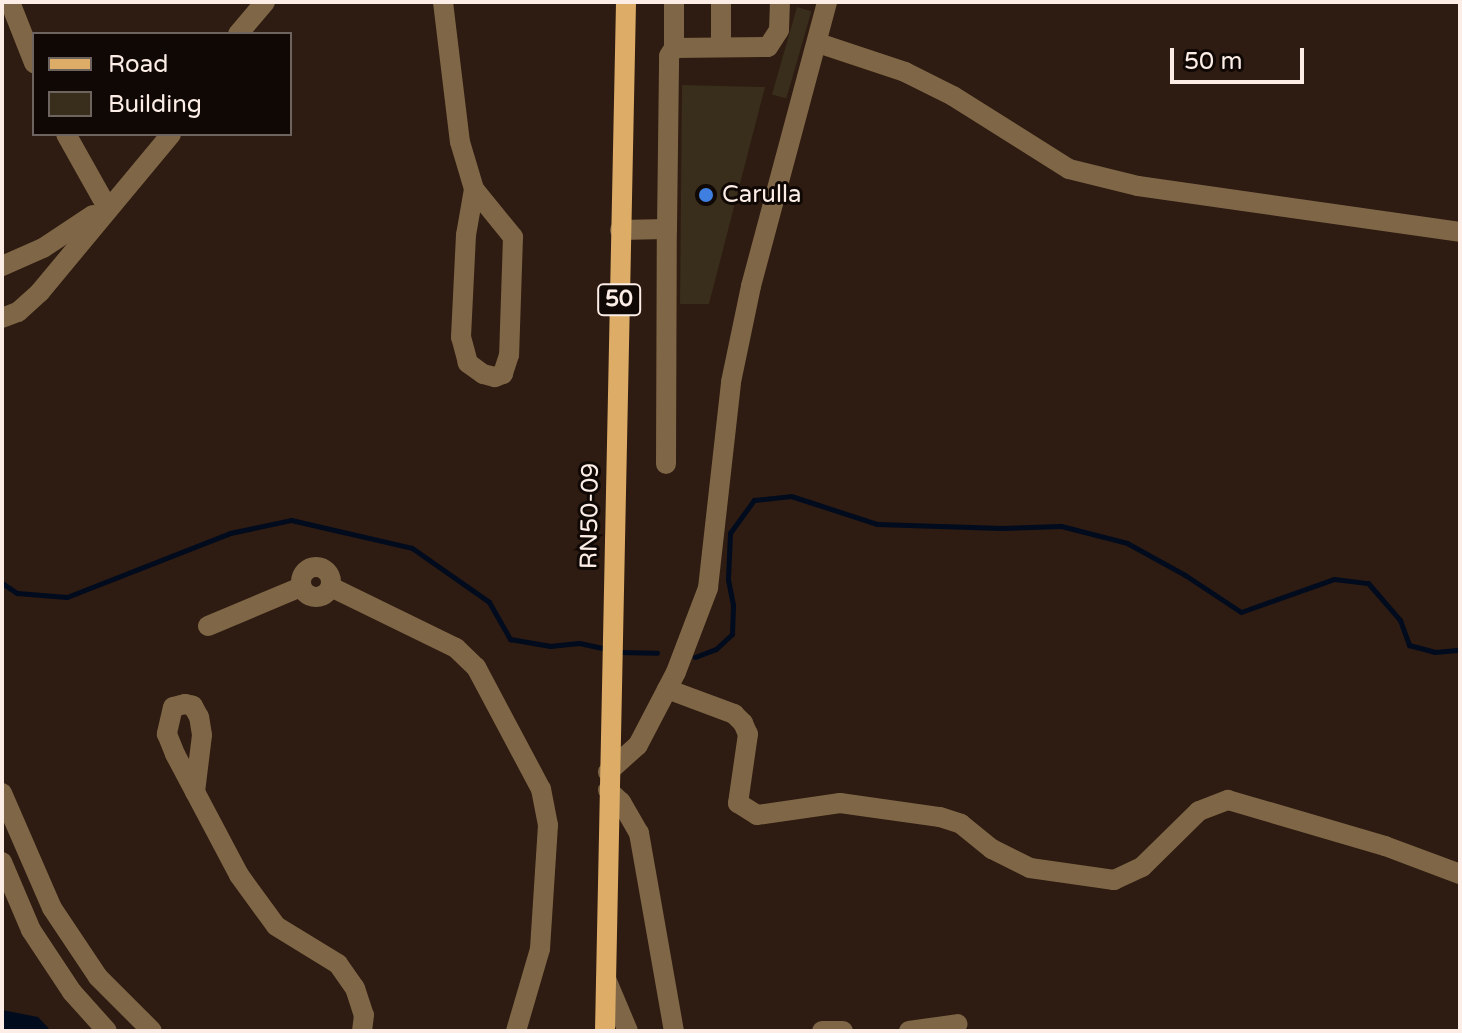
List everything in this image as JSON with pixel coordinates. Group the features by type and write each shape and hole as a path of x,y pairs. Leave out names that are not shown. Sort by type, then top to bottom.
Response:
{"main road":[{"name":"RN50-09","path":"605,1031 626,2"}],"street":[{"path":"10,2 32,58"},
{"path":"240,31 247,2"},
{"path":"240,31 265,2"},
{"path":"443,2 460,142 474,189 513,237 509,355 503,374 495,377 483,374 468,363 461,337 466,235 474,189"},
{"path":"666,464 669,56 674,48 674,2"},
{"path":"721,2 721,47"},
{"path":"674,48 768,47 779,30 780,2"},
{"path":"674,1031 639,833 608,781 638,745 667,689 708,588 731,382 751,286 827,2"},
{"path":"818,43 905,72 953,96 1069,169 1138,186 1460,232"},
{"path":"67,136 107,207"},
{"path":"2,318 18,312 40,292 107,207 143,171 169,136"},
{"path":"2,266 43,248 107,207"},
{"path":"620,230 667,229"},
{"path":"208,626 301,587 308,595 318,597 331,587 456,648 476,667 541,789 548,825 540,949 516,1031"},
{"path":"667,689 734,714 743,723 748,734 738,803 757,815 840,803 940,817 961,824 992,849 1030,868 1114,880 1142,867 1199,811 1228,800 1385,846 1460,874"},
{"path":"195,792 262,909 276,926 338,964 355,988 364,1015 362,1031"},
{"path":"2,793 52,908 98,977 152,1031"},
{"path":"2,862 31,930 72,992 107,1031"},
{"path":"606,979 628,1031"},
{"path":"909,1031 958,1024"},
{"path":"822,1031 843,1031"}],"water":[{"path":"2,1010 38,1017 51,1031 2,1031"}],"building":[{"path":"797,7 811,11 786,99 772,94"},
{"name":"Carulla","path":"682,85 765,87 709,304 680,304"}],"waterway":[{"path":"695,657 716,649 732,634 733,605 728,579 730,533 754,500 791,496 877,524 1002,528 1061,526 1127,543 1185,575 1241,612 1334,579 1368,583 1400,620 1409,645 1435,652 1460,650"},
{"path":"2,583 17,593 67,597 230,533 291,520 412,548 489,602 510,639 550,646 579,643 608,649"},
{"path":"618,652 657,653"}],"place":[{"name":"Carulla","path":"706,195"}]}
